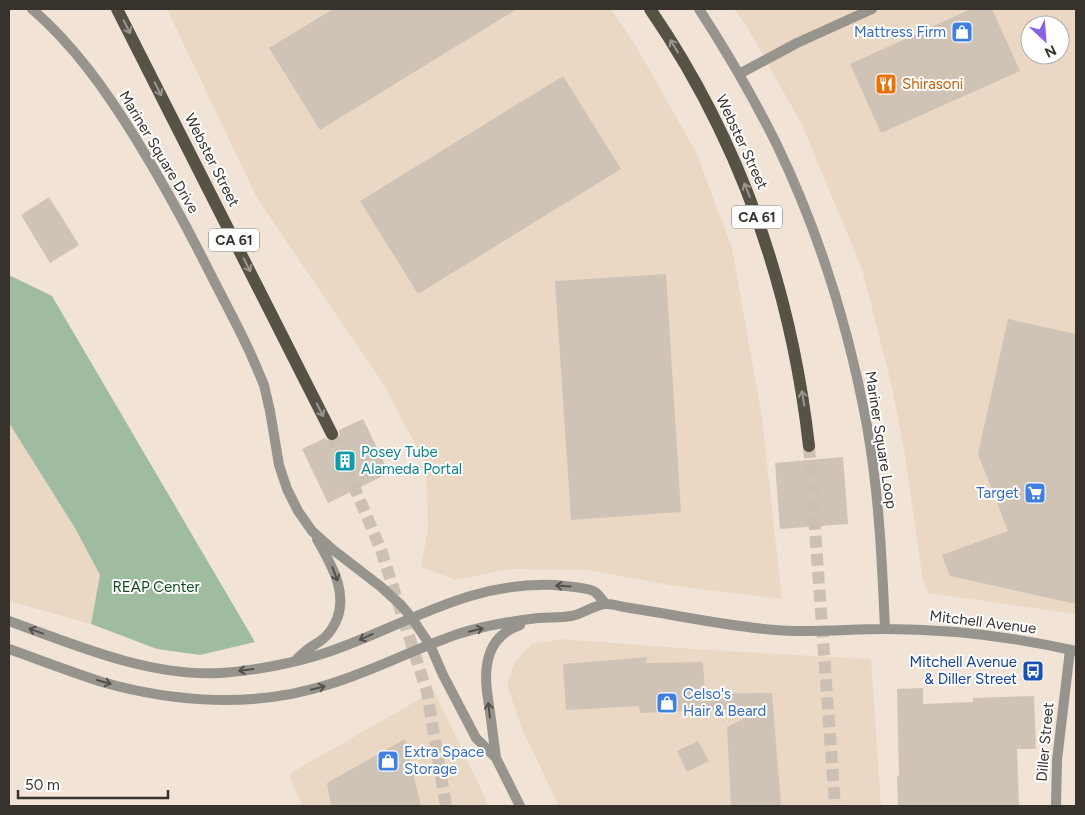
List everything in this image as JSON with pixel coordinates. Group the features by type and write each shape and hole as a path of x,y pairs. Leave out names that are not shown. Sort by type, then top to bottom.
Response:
{"main road":[{"name":"Webster Street","path":"117,9 332,434"},
{"name":"Webster Street","path":"650,9 685,63 716,121 755,210 789,324 801,384 809,446"}],"street":[{"name":"Mariner Square Drive","path":"32,9 59,35 102,87 163,184 189,231 254,361 264,385 279,465 287,489 298,512 312,531 380,586 411,617 430,645 443,675 476,738 496,758 520,806"},
{"name":"Mariner Square Loop","path":"699,9 739,74 776,143 794,183 825,264 850,347 873,466 882,547 885,629"},
{"path":"739,74 797,43 872,9"},
{"path":"294,661 324,638 334,626 341,598 339,584 333,569 312,531"},
{"path":"9,621 140,665 168,670 220,673 258,668 322,654 350,644 411,617 490,590 518,586 570,586 594,591 605,603"},
{"path":"9,649 102,682 132,690 191,699 227,700 293,694 360,674 457,635 496,624 536,618 574,616 605,603 745,627 823,632 885,629"},
{"path":"496,758 486,686 490,653 498,638 511,628 536,618"},
{"name":"Mitchell Avenue","path":"885,629 955,632 1029,642 1073,651"},
{"name":"Diller Street","path":"1056,806 1057,760 1073,651"}],"shaded area":[{"path":"167,9 611,9 636,46 696,152 732,248 762,417 782,599 675,586 588,570 510,569 455,580 421,567 428,529 426,465 384,385 257,198"},
{"path":"734,9 1076,9 1076,614 929,593 923,581 904,450 892,387 862,269 802,125 746,25"},
{"path":"9,423 75,528 100,575 91,624 9,601"},
{"path":"561,639 871,659 881,806 559,806 522,729 507,685 515,661 532,644"},
{"path":"434,691 489,806 302,806 289,774"}],"green space":[{"name":"REAP Center","path":"9,275 52,296 255,642 200,655 157,649 91,624 100,575 75,528 9,423"}],"building":[{"path":"333,9 517,9 320,130 269,48"},
{"path":"971,9 992,9 1020,71 881,133 850,64"},
{"path":"563,76 621,169 418,294 360,201"},
{"path":"49,197 79,245 50,263 21,215"},
{"path":"666,274 681,512 571,520 555,281"},
{"name":"Target","path":"1008,319 1076,334 1076,604 950,576 942,555 1008,531 978,454"},
{"name":"Posey Tube Alameda Portal","path":"363,419 389,473 328,503 302,449 325,438 328,441 335,441 339,438 339,430"},
{"path":"843,457 848,524 780,529 775,463"},
{"path":"647,657 646,663 703,662 705,694 772,693 781,806 731,806 727,727 765,708 640,713 639,706 566,710 563,664"},
{"path":"923,688 923,704 973,702 973,698 1034,696 1036,749 1017,749 1019,806 898,806 897,689"},
{"name":"Extra Space Storage","path":"405,739 421,806 331,806 327,783"},
{"path":"698,741 709,761 687,772 677,751"}],"tunnel":[{"path":"332,434 381,550 427,692 446,806"},
{"path":"809,446 835,806"}],"place":[{"name":"Mattress Firm","path":"962,32"},
{"name":"Shirasoni","path":"886,84"},
{"name":"Posey Tube Alameda Portal","path":"345,461"},
{"name":"Target","path":"1035,493"},
{"name":"Mitchell Avenue & Diller Street","path":"1033,671"},
{"name":"Celso's Hair & Beard","path":"667,703"},
{"name":"Extra Space Storage","path":"388,761"}]}
